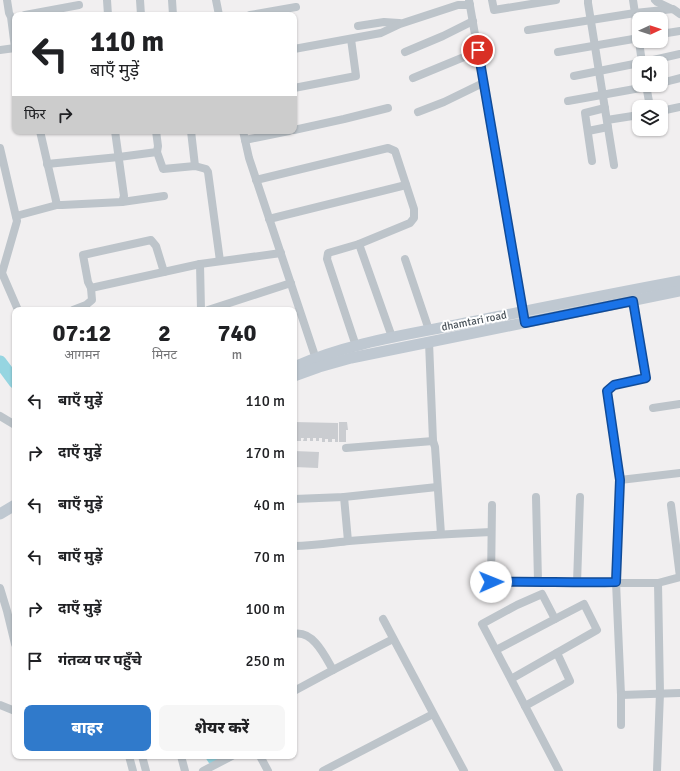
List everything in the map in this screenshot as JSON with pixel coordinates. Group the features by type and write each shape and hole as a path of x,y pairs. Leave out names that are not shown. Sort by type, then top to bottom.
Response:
{"main road":[{"name":"dhamtari road","path":"297,366 318,363 356,346 428,330 524,317 612,293 680,281"},
{"path":"297,374 318,363 429,342 524,317 633,301 680,291"},
{"path":"0,522 7,510"}],"street":[{"path":"7,0 9,13 12,16"},
{"path":"107,0 108,12"},
{"path":"140,0 141,12"},
{"path":"172,0 174,12"},
{"path":"216,0 218,12"},
{"path":"492,0 494,10 556,0"},
{"path":"588,0 614,166"},
{"path":"633,0 635,12"},
{"path":"655,0 680,14"},
{"path":"297,48 381,33 400,24 470,1 524,317"},
{"path":"40,12 79,5"},
{"path":"267,12 296,7"},
{"path":"644,12 673,9"},
{"path":"528,30 632,14"},
{"path":"405,52 443,36 473,21"},
{"path":"358,26 384,22 400,24"},
{"path":"668,33 680,31"},
{"path":"297,87 356,76 351,38"},
{"path":"558,52 632,40"},
{"path":"0,50 12,48"},
{"path":"413,78 478,50"},
{"path":"668,57 680,54"},
{"path":"574,76 632,65"},
{"path":"668,81 680,78"},
{"path":"418,112 444,102 483,82"},
{"path":"568,101 632,89"},
{"path":"668,110 680,107"},
{"path":"297,129 388,108"},
{"path":"592,161 585,113 605,108"},
{"path":"588,131 632,117"},
{"path":"41,134 57,204"},
{"path":"115,134 124,196 122,202"},
{"path":"156,134 157,152 163,169 195,166 206,169 208,172 220,261"},
{"path":"191,134 195,166"},
{"path":"244,134 256,180 318,363"},
{"path":"245,140 274,134"},
{"path":"0,148 17,221 1,270 17,307"},
{"path":"256,180 388,148 395,150 414,209 414,218 410,224 359,244 328,253 327,259 356,346"},
{"path":"47,164 157,152"},
{"path":"269,219 406,185"},
{"path":"16,216 57,204 62,206 122,202 164,196"},
{"path":"81,307 92,300 92,288 88,282 83,255 151,240 156,246 164,272"},
{"path":"359,244 392,338"},
{"path":"92,288 200,264 281,254"},
{"path":"405,259 428,330"},
{"path":"200,264 201,307"},
{"path":"217,307 291,283"},
{"path":"621,725 616,582 620,480 607,391 614,385 646,378 633,301"},
{"path":"429,342 433,441 435,447 440,534"},
{"path":"653,408 680,404"},
{"path":"0,416 12,424"},
{"path":"346,448 433,441"},
{"path":"620,480 680,473"},
{"path":"297,499 437,487"},
{"path":"344,496 348,541"},
{"path":"536,497 538,581"},
{"path":"577,583 580,497"},
{"path":"492,505 491,582 538,581 577,583 658,583 680,577 670,505"},
{"path":"297,546 440,534 491,532"},
{"path":"658,583 660,693 658,771"},
{"path":"0,588 3,612 12,636"},
{"path":"555,620 542,594 482,624 559,771"},
{"path":"496,650 584,604 597,630 511,679"},
{"path":"383,619 464,771"},
{"path":"297,633 312,638 322,650 332,670"},
{"path":"297,689 393,639"},
{"path":"525,706 570,681 558,653"},
{"path":"621,694 680,693"},
{"path":"0,704 12,710"},
{"path":"323,771 433,714"},
{"path":"130,759 133,771"},
{"path":"143,759 146,771"},
{"path":"182,759 185,771"},
{"path":"203,771 226,759"},
{"path":"262,759 268,771"}],"building":[{"path":"297,422 338,423 338,442 335,442 335,439 332,439 332,442 328,442 328,439 325,439 325,442 322,442 322,438 319,438 319,441 316,441 316,438 313,438 313,441 310,441 310,438 307,438 307,441 303,441 304,438 301,438 301,441 297,441"},
{"path":"339,422 347,422 348,430 346,430 346,442 339,442"},
{"path":"297,451 319,452 318,468 297,467"}],"waterway":[{"path":"0,362 12,378"}],"route":[{"path":"478,50 525,323 633,301 646,378 614,385 607,391 620,480 616,582 491,582"}]}
